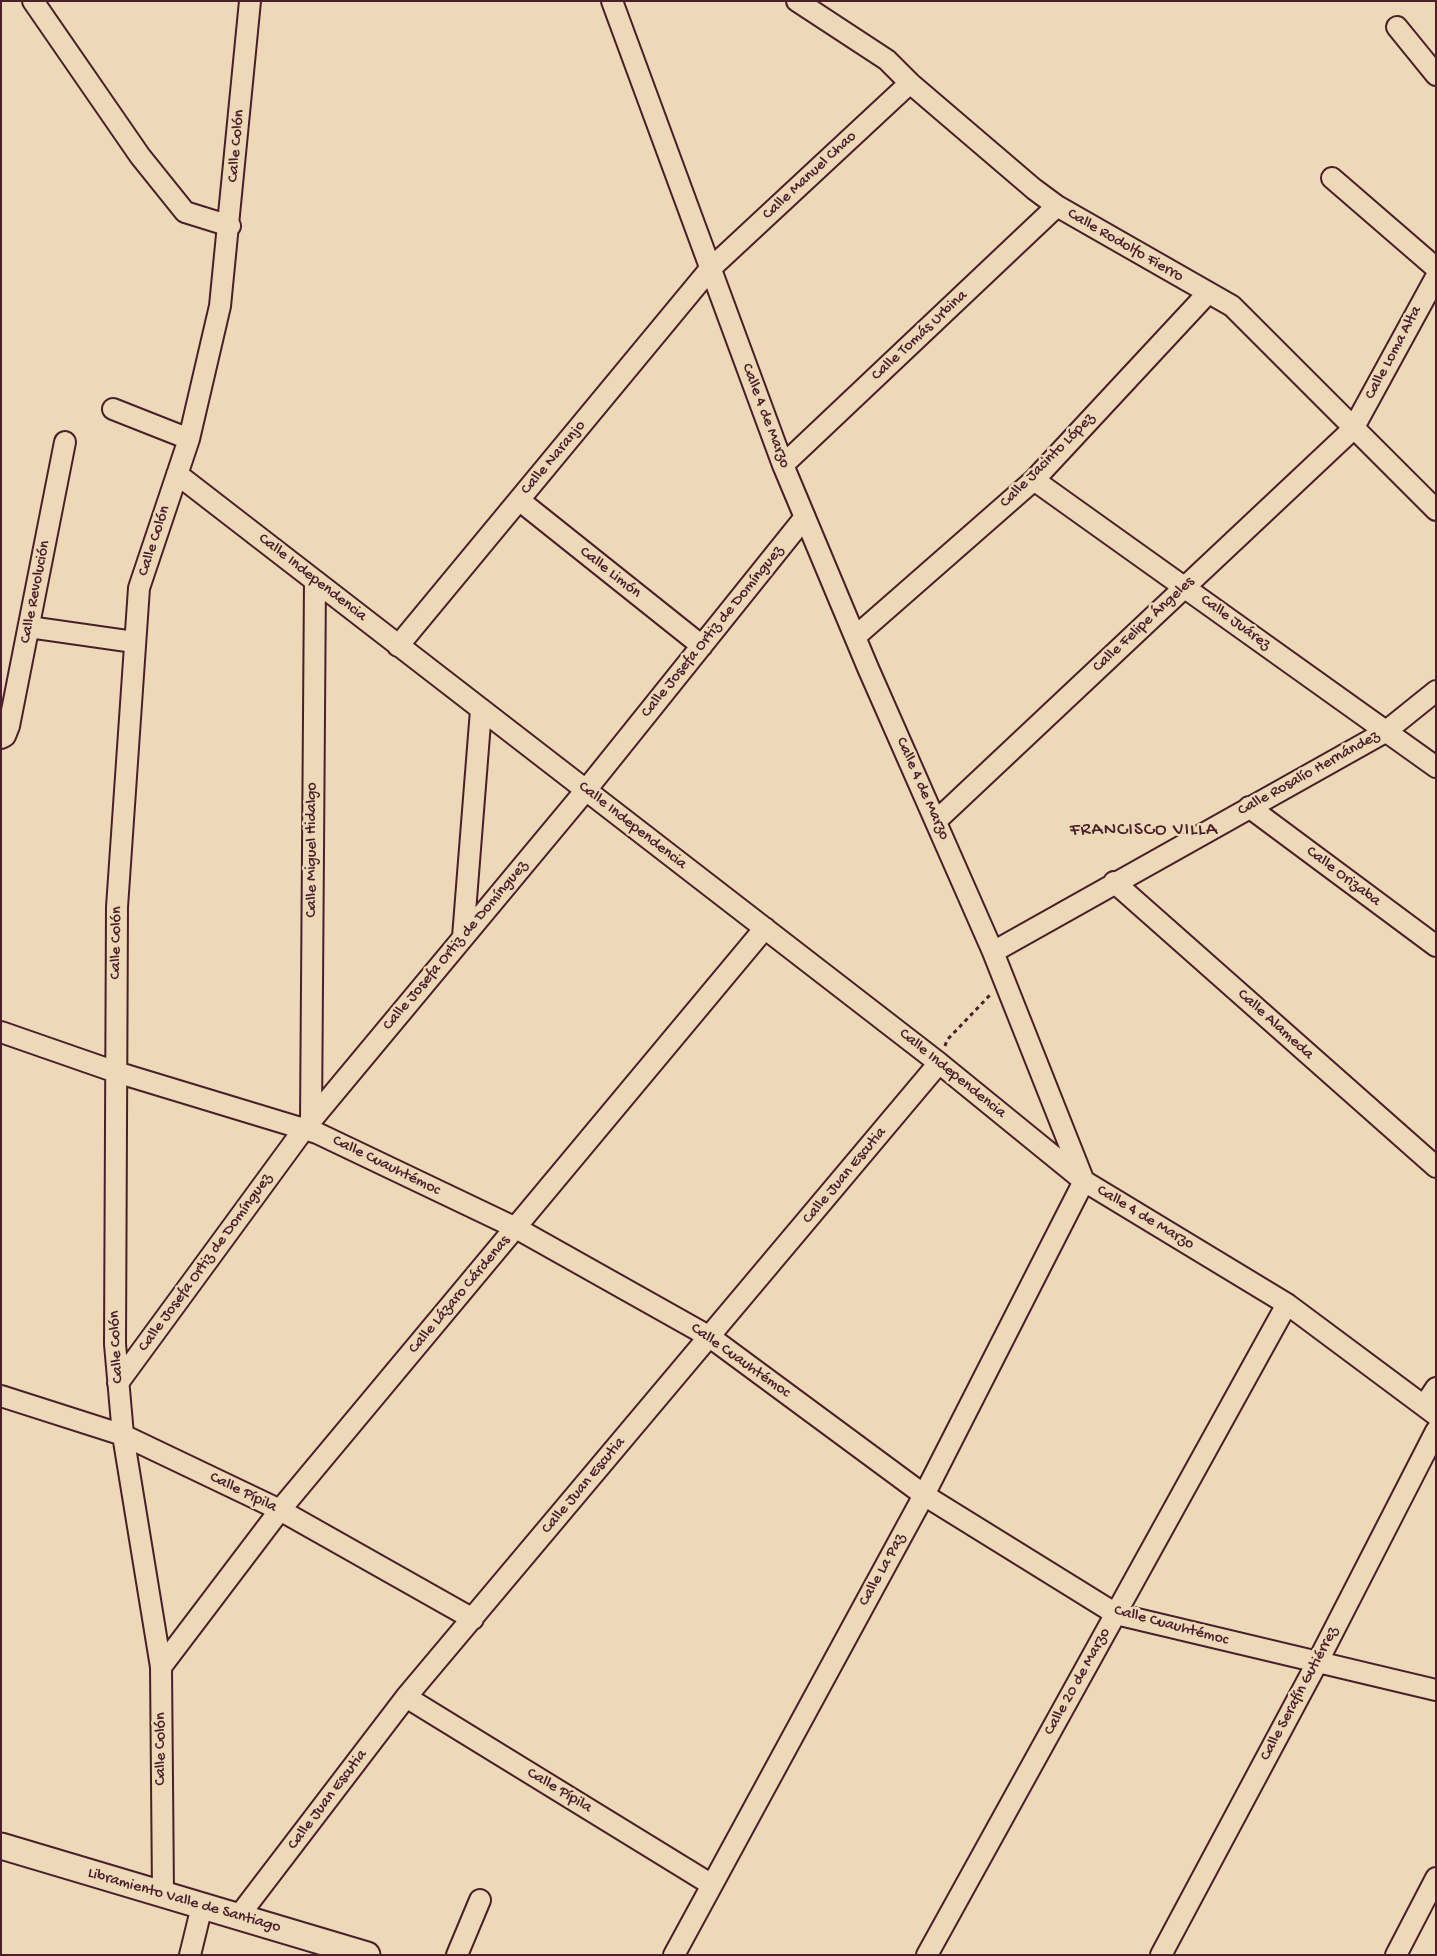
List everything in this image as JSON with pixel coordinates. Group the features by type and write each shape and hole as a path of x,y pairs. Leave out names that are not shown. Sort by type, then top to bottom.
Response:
{"street":[{"path":"33,1 140,156 185,212 230,226"},
{"name":"Calle Colón","path":"163,1894 161,1667 123,1436 115,1344 117,907 139,588 189,439 220,306 230,226 250,1"},
{"name":"Calle 4 de Marzo","path":"612,1 783,466 993,952 1084,1181 1287,1304 1430,1411"},
{"name":"Calle Rodolfo Fierro","path":"797,1 887,60 910,83 1034,189 1057,206 1207,294 1232,306 1353,430 1436,510"},
{"path":"1397,27 1436,75"},
{"name":"Calle Manuel Chao","path":"710,269 910,83"},
{"path":"1332,178 1436,268"},
{"name":"Calle Tomás Urbina","path":"783,466 1057,206"},
{"name":"Calle Naranjo","path":"398,646 710,269"},
{"name":"Calle Loma Alta","path":"1353,430 1436,277"},
{"name":"Calle Jacinto López","path":"856,636 1034,480 1207,294"},
{"path":"113,410 189,439"},
{"name":"Calle Felipe Ángeles","path":"936,821 1353,430"},
{"name":"Calle Revolución","path":"1,738 5,736 9,726 65,442"},
{"name":"Calle Independencia","path":"177,474 939,1063 1084,1181"},
{"name":"Calle Juárez","path":"1034,480 1436,767"},
{"name":"Calle Limón","path":"519,500 702,646"},
{"name":"Calle Josefa Ortiz de Domínguez","path":"118,1383 307,1124 586,790 805,517"},
{"name":"Calle Miguel Hidalgo","path":"307,1124 314,581"},
{"path":"29,627 134,642"},
{"name":"Calle Rosalío Hernández","path":"993,952 1114,882 1385,732 1436,691"},
{"path":"463,938 482,710"},
{"name":"Calle Orizaba","path":"1250,807 1436,946"},
{"name":"Calle Alameda","path":"1114,882 1436,1167"},
{"name":"Calle Lázaro Cárdenas","path":"161,1667 280,1510 765,928"},
{"name":"Calle Cuauhtémoc","path":"1,1032 116,1072 307,1124 317,1133 516,1228 710,1337 924,1495 1116,1614 1436,1690"},
{"name":"Calle Juan Escutia","path":"238,1917 406,1697 939,1063"},
{"name":"Calle La Paz","path":"674,1955 924,1495 1084,1181"},
{"name":"Calle 20 de Marzo","path":"927,1955 1287,1304"},
{"path":"1430,1411 1436,1388"},
{"name":"Calle Pípila","path":"1,1396 123,1436 280,1510 473,1619"},
{"name":"Calle Serafín Gutiérrez","path":"1161,1955 1317,1663 1436,1431"},
{"name":"Calle Pípila","path":"406,1697 712,1884"},
{"name":"Libramiento Valle de Santiago","path":"1,1846 367,1955"},
{"path":"1396,1955 1436,1878"},
{"path":"456,1955 480,1900"},
{"path":"190,1955 202,1906"}],"path":[{"path":"939,1063 946,1040 1004,980"}],"district":[{"name":"FRANCISCO VILLA","path":"1144,831"}]}
